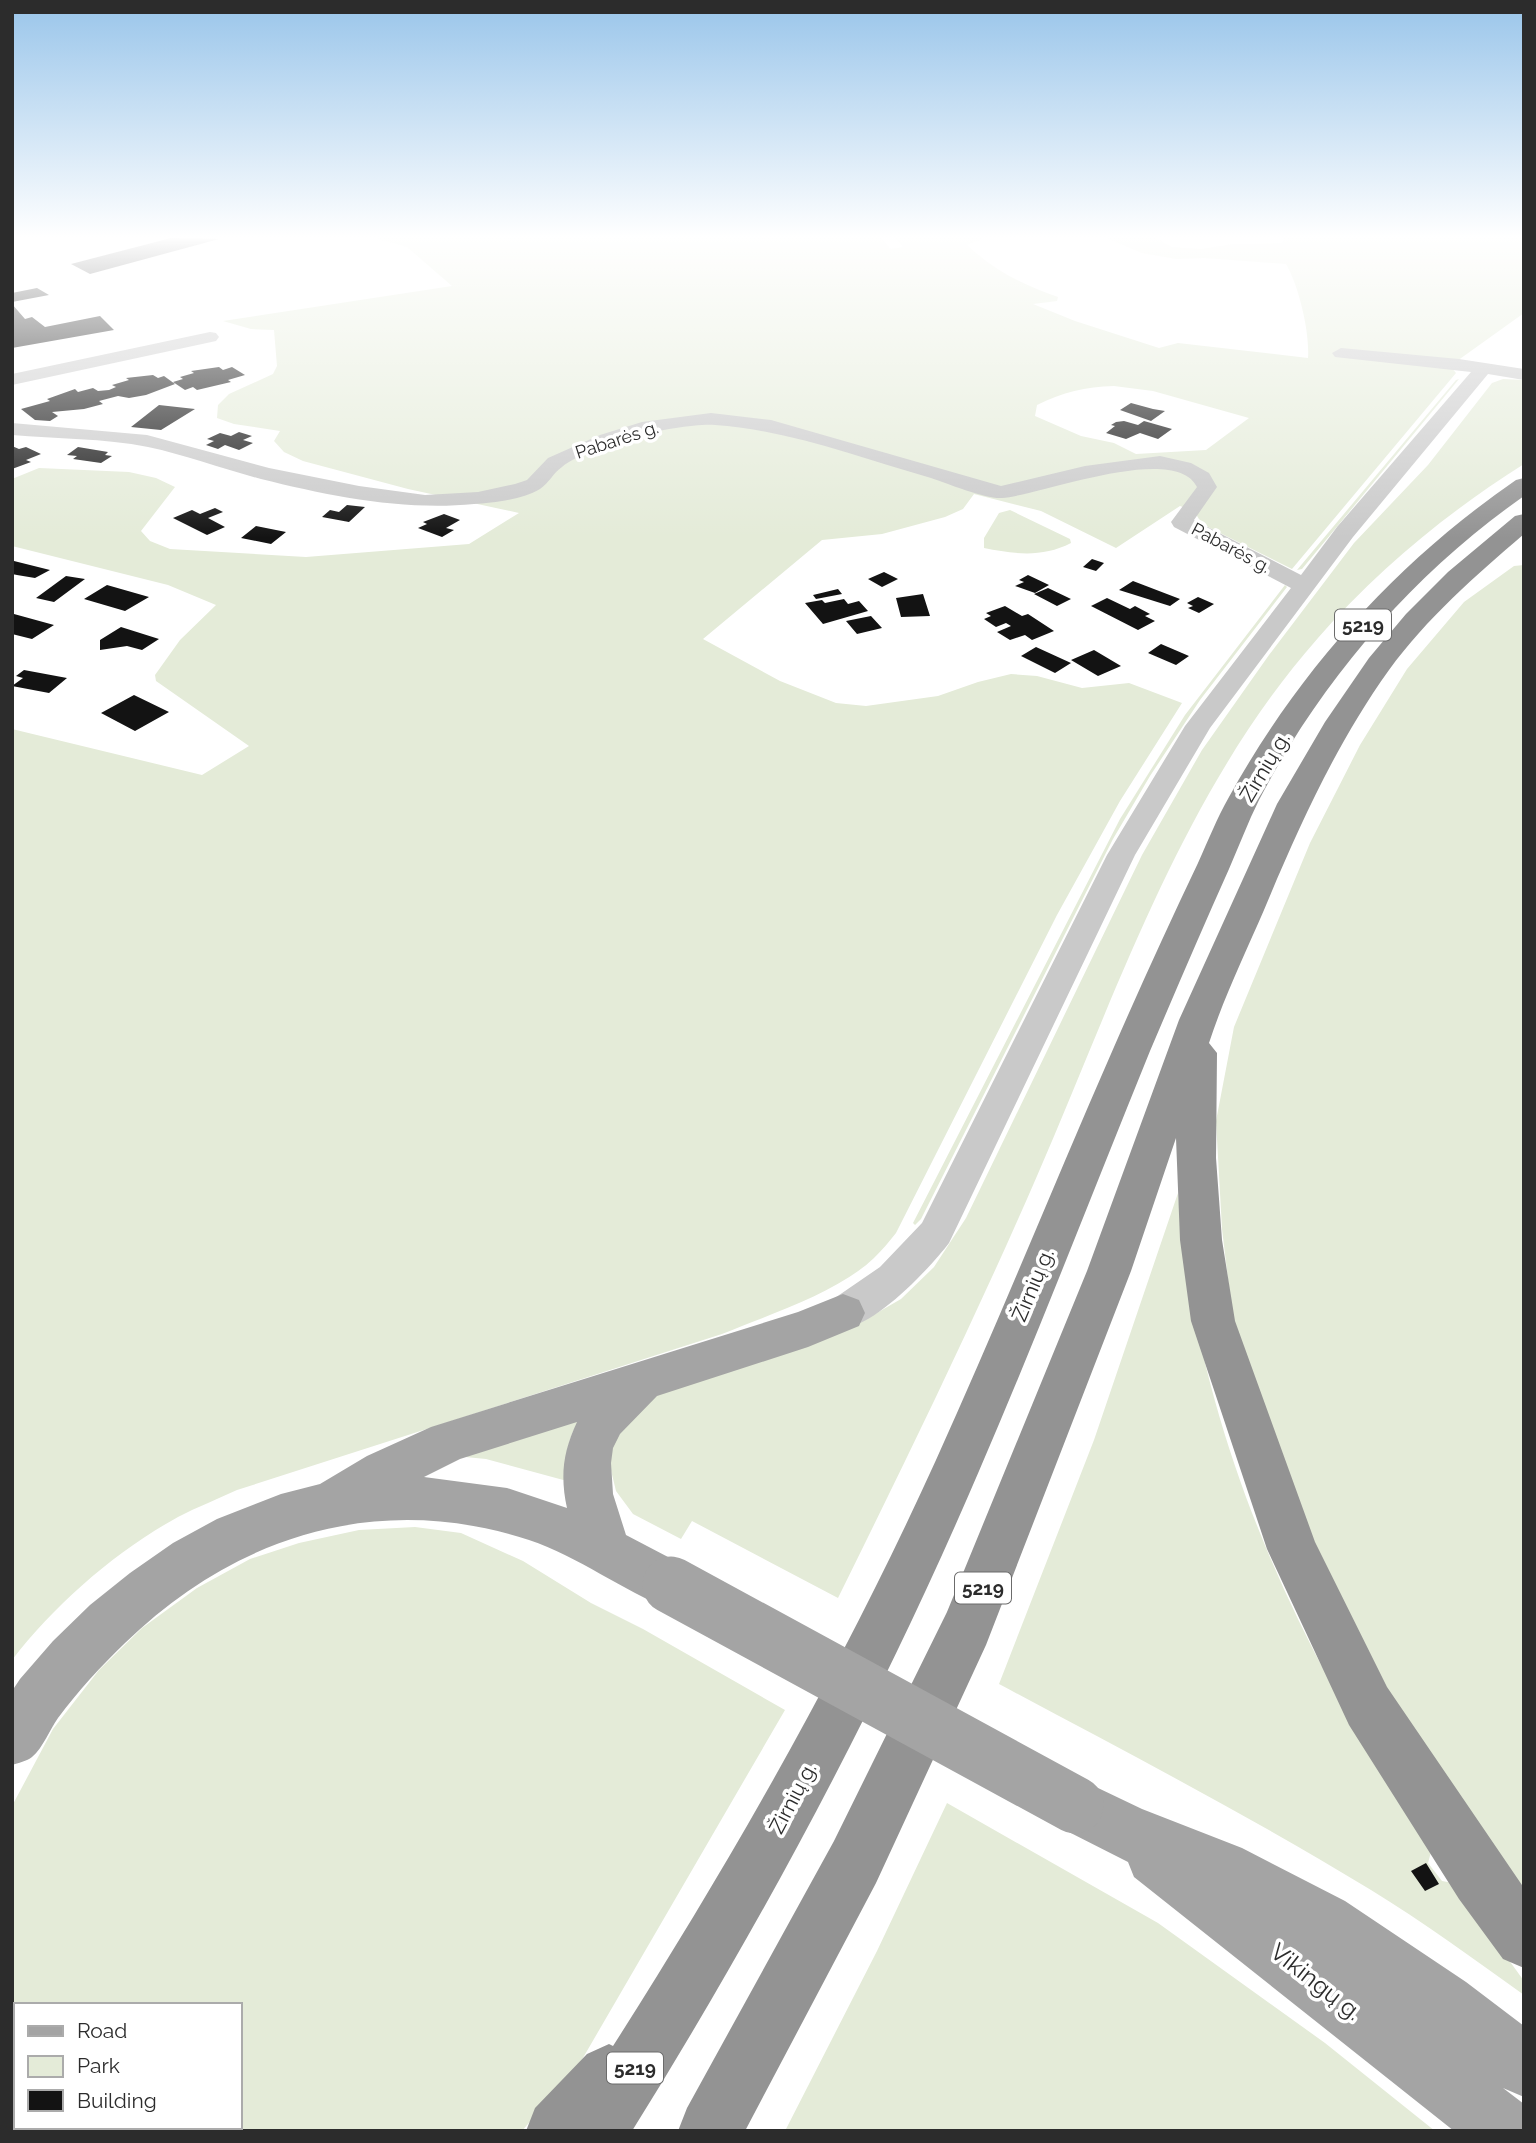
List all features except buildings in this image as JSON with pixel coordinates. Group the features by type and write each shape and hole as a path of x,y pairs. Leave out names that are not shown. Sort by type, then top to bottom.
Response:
{"highway":[{"name":"Žirnių g.","path":"595,2131 676,2006 783,1820 897,1597 967,1443 1171,957 1248,792 1326,671 1373,613 1417,569 1459,533 1524,485"},
{"name":"Žirnių g.","path":"710,2131 855,1862 967,1627 1109,1271 1198,1020 1293,804 1340,722 1387,655 1457,578 1524,521"},
{"name":"5219","path":"1457,578 1524,539"},
{"path":"1198,1020 1196,1158 1200,1240 1213,1321 1292,1549 1368,1706 1480,1878 1524,1938"},
{"path":"558,2131 676,2006"}],"main road":[{"path":"327,1505 384,1472 448,1442 808,1328 843,1313"},
{"path":"608,1553 588,1496 588,1451 595,1431 646,1379"},
{"path":"12,1738 43,1692 106,1625 181,1567 217,1546 291,1515 327,1505 421,1499 467,1503 509,1512 556,1526 671,1585 1101,1819 1221,1869 1324,1922 1444,2004 1524,2065"},
{"name":"Vikingų g.","path":"1101,1819 1506,2131"}],"street":[{"path":"12,380 205,338"},
{"path":"1341,353 1484,368 1524,375"},
{"path":"843,1313 897,1278 936,1233 1121,855 1198,726 1303,585 1484,368"},
{"name":"Pabarės g.","path":"12,429 147,441 267,474 359,492 425,501 478,498 520,489 534,484 555,462 607,439 642,428 711,419 764,424 1000,492 1085,472 1160,462 1193,472 1202,477 1207,487 1182,522 1303,585"}],"green space":[{"path":"275,338 1128,338 1159,348 1178,343 1308,358 1307,338 1489,338 1450,366 1456,373 1292,569 1202,524 1194,511 1180,506 1116,548 1041,511 974,494 963,509 945,517 882,534 822,540 703,639 780,681 836,703 866,706 938,696 1011,674 1037,676 1082,688 1129,683 1182,703 1120,801 1057,915 896,1233 874,1258 842,1282 802,1302 722,1334 237,1490 185,1513 132,1546 88,1580 47,1619 12,1660 12,729 202,775 249,746 156,681 155,675 180,640 216,605 168,585 12,546 12,479 39,468 129,472 156,478 175,487 141,531 150,541 170,549 306,557 469,544 519,513 408,489 303,461 284,452 274,441 280,431 234,424 217,418 218,405 229,394 273,374 277,366","holes":["1114,386 1153,391 1249,418 1206,450 1136,454 1114,443 1081,436 1035,416 1037,405 1056,397 1074,391"]},
{"path":"1459,379 1302,569 1297,570 1456,380"},
{"path":"1503,379 1524,380 1524,464 1441,522 1364,589 1318,638 1270,697 1228,761 1191,827 1125,965 989,1283 838,1598 692,1521 681,1539 633,1514 616,1491 608,1458 614,1436 657,1395 849,1329 901,1299 934,1267 966,1218 1142,855 1202,750 1269,655 1354,543 1428,465 1492,383"},
{"path":"1010,510 1070,539 1071,543 1039,553 984,548 984,538 999,513"},
{"path":"1524,565 1524,1895 1396,1705 1327,1578 1235,1337 1222,1229 1216,1121 1234,1027 1310,843 1360,745 1407,669 1464,602 1514,566"},
{"path":"1285,585 1287,587 1200,700 1113,839 921,1219 915,1225 913,1223 1120,819 1185,715"},
{"path":"1178,1193 1185,1257 1210,1383 1249,1505 1273,1564 1341,1702 1431,1852 1428,1863 1442,1881 1453,1883 1524,1981 1524,1995 1371,1890 1187,1784 999,1684 1094,1440"},
{"path":"583,1414 568,1446 567,1481 486,1459 455,1456"},
{"path":"415,1527 461,1533 523,1561 591,1603 643,1629 785,1710 580,2063 522,2131 33,2131 32,2129 242,2129 242,2003 14,2003 14,2105 12,1806 53,1729 99,1670 142,1628 197,1588 250,1559 299,1543 359,1530"},
{"path":"947,1803 1158,1923 1325,2043 1435,2131 785,2131 877,1951"}]}
